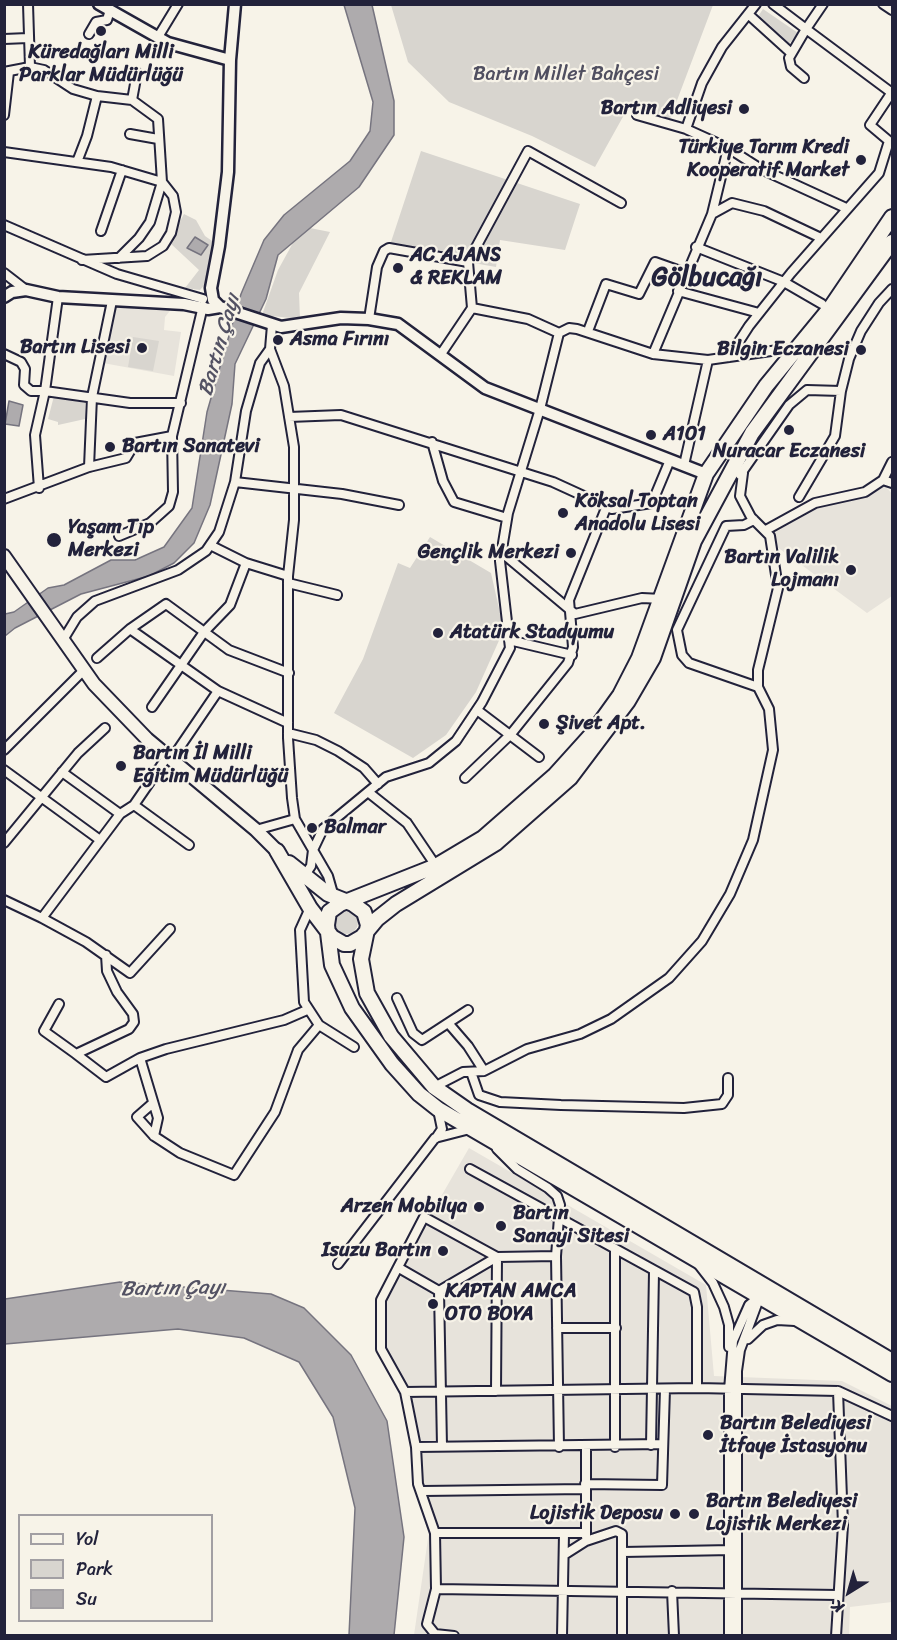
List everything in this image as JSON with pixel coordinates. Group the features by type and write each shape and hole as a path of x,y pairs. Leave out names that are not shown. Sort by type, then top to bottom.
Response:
{"highway":[{"path":"892,217 831,307 766,386 706,474 662,599 634,667 620,695 592,734 521,807 483,838 436,867 338,903 327,919 332,965 352,1008 392,1064 419,1094 470,1129 892,1374"},
{"path":"300,874 310,908 337,942 350,944 362,938 396,904 496,843 554,793 599,742 628,701 653,658 694,541 752,433 783,389 840,317 892,242"},
{"path":"706,474 724,482"},
{"path":"277,851 300,874 338,903 360,907 364,912 367,918 361,959 367,993 392,1036 434,1087 467,1110 892,1361"}],"main road":[{"path":"99,4 168,43 230,60"},
{"path":"208,303 219,246 228,172 230,60 235,4"},
{"path":"10,290 26,290 58,297 112,301 208,303 281,327 341,318 369,319 398,324 441,354 452,366 485,388 706,474"},
{"path":"4,556 84,670 147,739 256,830 277,851"}],"street":[{"path":"28,4 30,67"},
{"path":"158,37 178,4"},
{"path":"686,129 702,83 722,47 756,4"},
{"path":"729,357 759,313 784,282 846,208 879,173 891,141 869,127 892,93 773,4"},
{"path":"804,78 791,67 790,52 823,4"},
{"path":"883,4 892,10"},
{"path":"89,34 96,22 107,20 110,10"},
{"path":"748,14 790,52"},
{"path":"4,39 28,38"},
{"path":"4,115 7,72 30,67 44,70 73,89 97,96 132,100 158,119 162,182 150,222 139,238 118,258"},
{"path":"132,100 137,73"},
{"path":"77,162 89,129 97,96"},
{"path":"637,115 686,129 728,148 761,169 846,208"},
{"path":"129,134 158,139"},
{"path":"653,354 696,247 712,214 728,148"},
{"path":"441,354 472,308 468,262 528,151 621,203"},
{"path":"4,152 122,170 162,182 173,196 176,212 171,233 163,246 147,256 82,260"},
{"path":"101,231 122,170"},
{"path":"712,214 732,203 764,211 821,238"},
{"path":"4,225 117,274 208,303 172,436 173,492 169,506 150,523 119,536"},
{"path":"696,247 784,282 822,304"},
{"path":"369,319 380,256 389,248 468,262"},
{"path":"588,331 606,284 639,294 655,262 686,273"},
{"path":"4,273 10,290"},
{"path":"799,497 835,436 841,391 849,359 861,331 892,289"},
{"path":"678,291 759,313"},
{"path":"39,488 35,435 45,391 58,297"},
{"path":"89,466 92,397 112,301"},
{"path":"472,308 528,319 559,333"},
{"path":"269,324 270,350 284,386 294,447 294,489 288,579 288,734 295,819 328,876 338,903"},
{"path":"300,874 323,829 386,777 429,764 456,741 477,710 510,648 503,599 501,552 507,518 540,409 559,333 569,328 588,331 623,346 653,354 708,360 785,349"},
{"path":"63,640 77,617 95,602 178,570 210,545 219,532 235,482 246,411 260,363 270,350"},
{"path":"4,354 21,362 25,369 24,385 32,391 130,403 181,403"},
{"path":"684,465 708,360"},
{"path":"434,1087 463,1072 484,1071 527,1049 580,1034 611,1019 669,978 702,941 730,894 753,840 773,750 769,709 758,687 758,670 778,588 770,537 766,530 754,520 740,496 727,488 724,482 734,480 743,473 789,405 807,390 841,391"},
{"path":"290,417 341,415 553,482 606,508 617,509 652,503 670,460"},
{"path":"4,499 39,488 89,466 126,458 135,443 172,436"},
{"path":"432,442 443,481 454,502 507,518"},
{"path":"766,530 815,503 865,492 883,480 892,462"},
{"path":"740,496 743,473"},
{"path":"883,480 892,483"},
{"path":"235,482 342,494 399,505"},
{"path":"465,778 511,734 572,655 568,609 578,575 606,508"},
{"path":"754,520 744,525 726,526 677,630 682,655 689,663 758,687"},
{"path":"210,545 246,563 338,596"},
{"path":"501,552 575,614 642,598 662,599"},
{"path":"152,707 204,632 230,605 246,563"},
{"path":"97,658 130,629 166,604 229,650 289,673"},
{"path":"130,629 218,691 288,723"},
{"path":"509,640 572,655"},
{"path":"4,750 84,670"},
{"path":"42,918 120,814 134,805 218,691"},
{"path":"477,710 539,757"},
{"path":"4,843 62,772 105,728"},
{"path":"288,734 316,740 338,751 364,768 378,784"},
{"path":"4,770 40,799 100,840"},
{"path":"62,772 120,814"},
{"path":"368,792 407,824 436,867"},
{"path":"134,805 189,845"},
{"path":"256,830 295,819"},
{"path":"4,900 42,918 106,955 130,973 170,929"},
{"path":"310,908 300,930 302,993 307,1010 319,1025 354,1047"},
{"path":"76,1054 129,1029 134,1022 133,1014 117,992 107,971 106,955"},
{"path":"397,998 413,1033 422,1040 468,1010"},
{"path":"58,1004 44,1031 106,1077 140,1058 209,1037 284,1020 307,1010"},
{"path":"449,1024 468,1046 484,1071"},
{"path":"153,1103 137,1117 154,1136 180,1153 234,1175 272,1118 298,1050 319,1025"},
{"path":"140,1058 159,1122 154,1136"},
{"path":"471,1072 479,1095 500,1102 561,1106 684,1108 722,1104 729,1095 728,1078"},
{"path":"338,1264 442,1128 438,1109"},
{"path":"435,1138 470,1129"},
{"path":"484,1136 517,1169 557,1196 560,1204 556,1256 559,1447"},
{"path":"470,1169 558,1215 615,1250 694,1292 697,1307 697,1388"},
{"path":"453,1635 435,1634 428,1627 427,1621 436,1588 435,1533 423,1491 417,1480 416,1447 405,1392 385,1360 381,1349 381,1300 424,1217 497,1257"},
{"path":"615,1250 617,1390 615,1447"},
{"path":"439,1291 497,1257 556,1256"},
{"path":"496,1391 497,1257"},
{"path":"693,1257 713,1283 729,1325 735,1480 733,1592 737,1635"},
{"path":"399,1268 439,1291"},
{"path":"651,1444 654,1272"},
{"path":"732,1387 740,1350 760,1296 758,1288 745,1273"},
{"path":"439,1291 442,1446"},
{"path":"732,1387 733,1341 749,1305 766,1293 782,1295"},
{"path":"740,1350 752,1332 763,1325 777,1320 802,1321"},
{"path":"557,1328 616,1328"},
{"path":"405,1392 732,1387 838,1391 892,1416"},
{"path":"423,1491 662,1485 665,1389"},
{"path":"836,1635 843,1525 838,1391"},
{"path":"416,1447 615,1447 663,1444"},
{"path":"586,1447 586,1537"},
{"path":"435,1533 564,1533 586,1537 618,1531 623,1536 622,1635"},
{"path":"562,1635 564,1533"},
{"path":"564,1555 586,1537"},
{"path":"623,1552 733,1550"},
{"path":"436,1588 838,1595"},
{"path":"672,1591 674,1635"},
{"path":"729,1635 733,1592"}],"shaded area":[{"name":"Bartın Lisesi","path":"114,303 173,307 165,317 164,330 181,332 174,376 103,363"},
{"name":"Bartın Valilik Lojmanı","path":"883,483 892,494 892,596 867,613 773,544 774,529 804,510 871,493"},
{"path":"469,1148 706,1285 714,1376 842,1381 892,1406 892,1602 850,1607 849,1635 414,1635 431,1518 382,1328 383,1297"}],"green space":[{"name":"Bartın Millet Bahçesi","path":"391,4 713,5 670,119 629,106 595,167 532,136 449,102 408,62"},
{"path":"763,9 798,33 789,44 762,23 759,15"},
{"path":"421,151 580,204 565,250 500,240 496,267 389,248"},
{"path":"184,214 196,220 205,236 215,243 209,280 200,290 185,288 199,270 169,242"},
{"path":"310,228 330,232 299,293 300,319 262,315 278,270 294,241"},
{"path":"133,337 159,341 153,371 128,367"},
{"path":"54,396 85,403 85,419 58,425 58,422 48,419"},
{"name":"Atatürk Stadyumu","path":"430,537 491,573 501,617 501,636 476,692 446,735 413,758 334,713 363,659 398,563 410,568"},
{"path":"341,910 351,910 358,917 358,927 351,934 341,934 334,927 334,917"}],"water":[{"path":"344,5 372,5 394,101 394,135 359,187 278,255 266,299 235,364 232,404 210,505 194,543 174,563 149,576 81,594 15,628 5,636 5,614 14,612 48,588 64,585 111,560 135,560 164,547 192,508 207,412 241,294 264,240 284,215 350,161 370,131 373,102"},
{"path":"195,237 208,245 201,255 187,248"},
{"path":"9,401 23,405 19,426 5,424"},
{"name":"Bartın Çayı","path":"120,1282 271,1294 304,1308 351,1355 387,1421 404,1537 394,1635 349,1635 355,1508 333,1417 299,1362 244,1338 178,1329 5,1344 5,1299"}],"place":[{"name":"Küredağları Milli Parklar Müdürlüğü","path":"101,31"},
{"name":"Bartın Adliyesi","path":"744,109"},
{"name":"Türkiye Tarım Kredi Kooperatif Market","path":"861,160"},
{"name":"AC AJANS & REKLAM","path":"398,268"},
{"name":"Asma Fırını","path":"278,340"},
{"name":"Bartın Lisesi","path":"142,348"},
{"name":"Bilgin Eczanesi","path":"861,350"},
{"name":"Nuracar Eczanesi","path":"789,430"},
{"name":"A101","path":"651,435"},
{"name":"Bartın Sanatevi","path":"110,447"},
{"name":"Köksal Toptan Anadolu Lisesi","path":"563,513"},
{"name":"Yaşam Tıp Merkezi","path":"54,540"},
{"name":"Gençlik Merkezi","path":"571,553"},
{"name":"Bartın Valilik Lojmanı","path":"851,570"},
{"name":"Atatürk Stadyumu","path":"438,633"},
{"name":"Şivet Apt.","path":"544,724"},
{"name":"Bartın İl Milli Eğitim Müdürlüğü","path":"121,766"},
{"name":"Balmar","path":"312,828"},
{"name":"Arzen Mobilya","path":"479,1207"},
{"name":"Bartın Sanayi Sitesi","path":"501,1226"},
{"name":"Isuzu Bartın","path":"443,1251"},
{"name":"KAPTAN AMCA OTO BOYA","path":"433,1304"},
{"name":"Bartın Belediyesi İtfaye İstasyonu","path":"708,1435"},
{"name":"Lojistik Deposu","path":"675,1514"},
{"name":"Bartın Belediyesi Lojistik Merkezi","path":"694,1514"}],"district":[{"name":"Gölbucağı","path":"707,278"}]}
